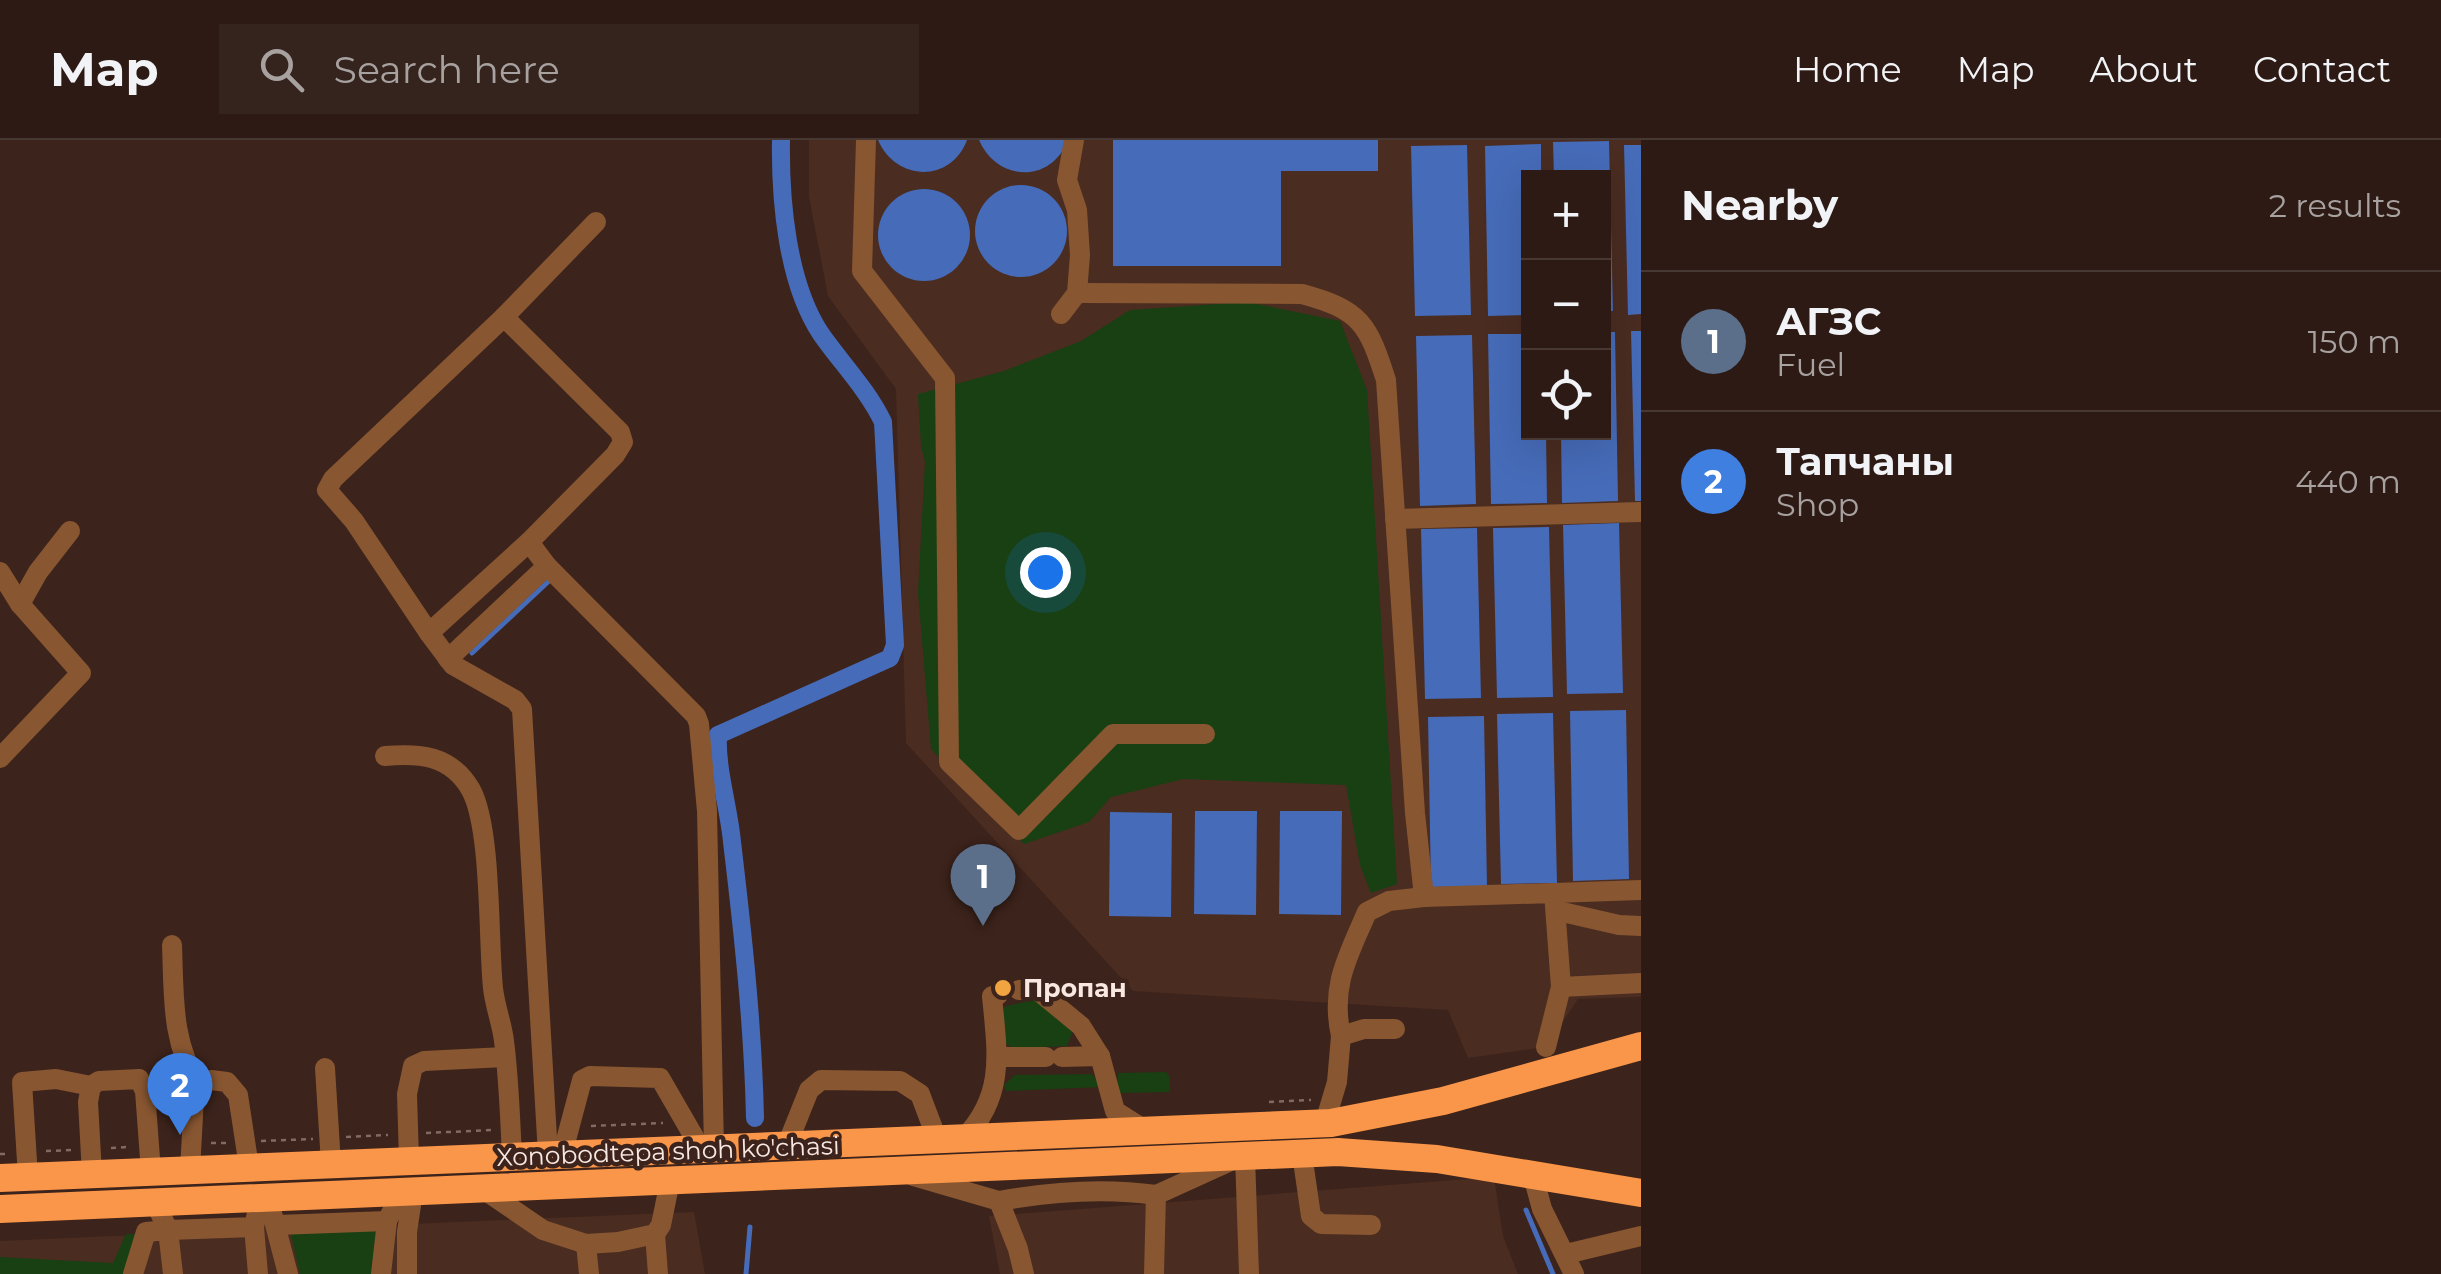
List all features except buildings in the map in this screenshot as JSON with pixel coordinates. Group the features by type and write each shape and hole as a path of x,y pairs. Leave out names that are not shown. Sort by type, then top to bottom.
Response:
{"highway":[{"name":"Xonobodtepa shoh ko'chasi","path":"14,1178 1328,1122 1444,1101 1641,1046"},
{"path":"1060,1134 1061,1164"},
{"path":"639,1152 658,1159 658,1181"},
{"name":"Xonobodtepa shoh ko'chasi","path":"0,1209 1338,1152 1437,1159 1641,1193"},
{"path":"86,1206 88,1174"}],"street":[{"path":"866,140 862,271 944,378 949,762 1019,830 1113,734 1206,734"},
{"path":"1061,314 1077,293 1080,255 1077,210 1067,180 1074,140"},
{"path":"555,1155 522,709 515,700 479,682 448,659 328,490 333,480 504,317 596,222"},
{"path":"1077,293 1302,294 1336,303 1357,316 1374,345 1386,380 1424,897"},
{"path":"428,633 528,542 615,455 623,442 620,432 504,317"},
{"path":"1395,519 1641,512"},
{"path":"20,604 38,572 70,531"},
{"path":"528,542 547,566 696,716 699,724 706,811 708,1149"},
{"path":"448,659 547,566"},
{"path":"0,572 20,604 82,673 0,758"},
{"path":"385,756 417,753 434,757 453,767 472,791 483,837 493,988 505,1057 512,1156"},
{"path":"1328,1122 1338,1082 1338,980 1367,912 1389,901 1424,897 1556,902 1641,890"},
{"path":"1556,902 1619,925 1641,926"},
{"path":"1546,1047 1561,987 1556,902"},
{"path":"172,945 174,1027 184,1063 199,1086"},
{"path":"1561,987 1641,982"},
{"path":"788,1146 809,1090 821,1080 900,1081 920,1094 951,1139 983,1119 992,1102 998,1058 992,996 1036,989 1081,1026 1100,1056 1116,1111 1145,1130"},
{"path":"1341,1036 1364,1029 1395,1028"},
{"path":"998,1058 1100,1056"},
{"path":"408,1160 407,1094 413,1066 505,1057"},
{"path":"325,1068 330,1164"},
{"path":"555,1155 582,1080 590,1076 660,1078 708,1149"},
{"path":"14,1178 22,1082 56,1079 91,1086 139,1079 144,1090 151,1172"},
{"path":"190,1170 194,1098 199,1086 211,1080 227,1082 238,1095 250,1167"},
{"path":"88,1174 91,1086"},
{"path":"1302,1154 1311,1216 1321,1224 1370,1225"},
{"path":"896,1171 999,1201 1127,1191 1156,1196 1244,1156 1249,1274"},
{"path":"1533,1176 1542,1209 1570,1264 1641,1236"},
{"path":"658,1181 658,1274"},
{"path":"483,1189 543,1230 586,1244 655,1234"},
{"path":"381,1274 387,1221 408,1192"},
{"path":"408,1192 408,1274"},
{"path":"1154,1274 1156,1196"},
{"path":"262,1198 277,1225 288,1274"},
{"path":"258,1274 254,1227 262,1198"},
{"path":"999,1201 1024,1274"},
{"path":"155,1202 168,1230 173,1274"},
{"path":"277,1225 387,1221"},
{"path":"134,1274 146,1232 254,1227"},
{"path":"586,1244 589,1274"}],"shaded area":[{"path":"809,140 1641,140 1641,997 1578,999 1546,1047 1468,1058 1448,1010 1133,991 906,743 896,389 828,296 809,197"},
{"path":"1494,1177 1503,1236 1518,1274 1000,1274 989,1216"},
{"path":"694,1212 705,1274 0,1274 0,1241 160,1234 264,1221 267,1230"}],"green space":[{"path":"1247,302 1340,321 1367,390 1397,884 1371,893 1360,865 1346,785 1183,779 1111,797 1089,822 1024,844 931,749 918,593 925,462 918,394 1004,371 1081,341 1130,310"},
{"path":"1043,998 1073,1031 1067,1046 1013,1048 1000,1040 998,1014 1006,1006"},
{"path":"1166,1072 1170,1092 1118,1093 1118,1073"},
{"path":"1092,1074 1103,1087 1006,1091 1004,1085 1015,1075"},
{"path":"377,1227 371,1274 300,1274 290,1230"},
{"path":"126,1234 136,1234 124,1274 0,1274 0,1257 113,1263"}],"water":[{"path":"878,140 967,140 949,164 923,172 897,164"},
{"path":"979,140 1068,140 1049,164 1024,172 998,164"},
{"path":"1113,140 1378,140 1378,171 1281,171 1281,266 1113,266"},
{"path":"1609,141 1610,170 1554,170 1553,142"},
{"path":"1541,144 1541,170 1521,170 1521,315 1488,316 1485,146"},
{"path":"1467,145 1471,315 1415,316 1411,146"},
{"path":"1624,145 1641,145 1641,314 1628,315"},
{"path":"1012,185 1030,185 1047,192 1060,205 1067,231 1060,257 1047,270 1030,277 1012,277 995,270 982,257 975,240 975,222 982,205 995,192"},
{"path":"915,189 933,189 950,196 963,209 970,235 963,261 950,274 933,281 915,281 898,274 885,261 878,244 878,226 885,209 898,196"},
{"path":"1611,226 1613,311 1611,311"},
{"path":"1631,331 1641,331 1641,501 1635,501"},
{"path":"1611,332 1615,332 1618,501 1562,503 1561,440 1611,440"},
{"path":"1488,334 1521,334 1521,440 1546,440 1547,503 1491,504"},
{"path":"1472,335 1476,504 1420,506 1416,336"},
{"path":"1619,523 1623,693 1567,694 1563,525"},
{"path":"1549,527 1553,697 1497,698 1493,528"},
{"path":"1477,528 1481,698 1425,699 1421,529"},
{"path":"1626,710 1629,879 1573,881 1570,711"},
{"path":"1553,713 1557,883 1501,884 1497,714"},
{"path":"1484,716 1487,886 1431,887 1428,717"},
{"path":"1195,811 1257,811 1256,915 1194,914"},
{"path":"1280,811 1342,811 1341,915 1279,914"},
{"path":"1110,812 1172,813 1171,917 1109,916"}],"waterway":[{"path":"755,1118 744,946 718,735 890,658 895,645 883,422 821,334 800,291 784,214 781,140"},
{"path":"472,653 551,579"},
{"path":"1526,1210 1553,1274"},
{"path":"746,1274 750,1227"}],"place":[{"name":"АГЗС","path":"983,926"},
{"name":"Пропан","path":"1003,988"},
{"name":"Тапчаны","path":"180,1135"}]}
